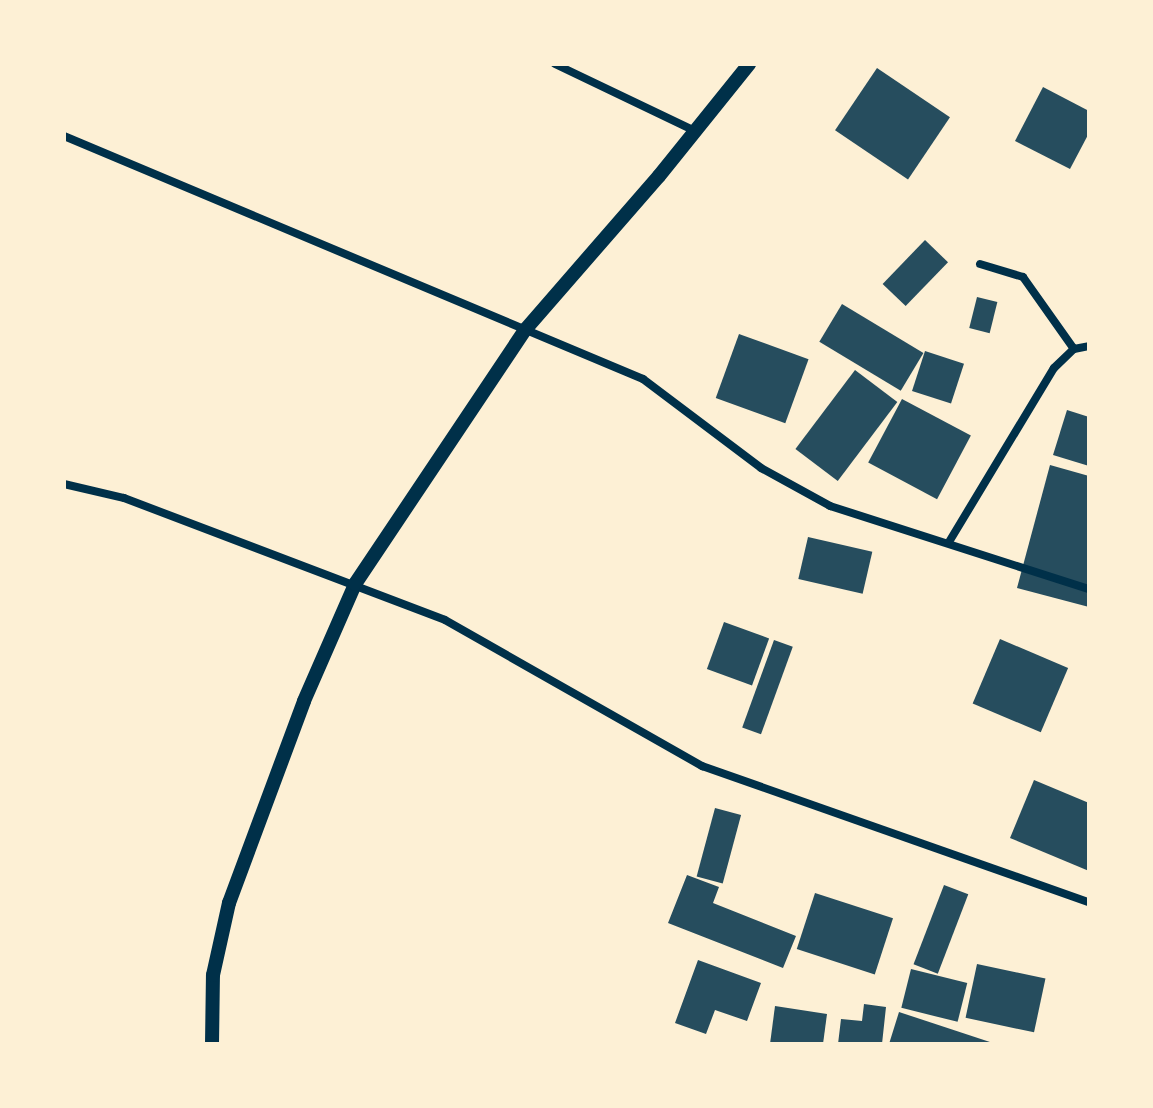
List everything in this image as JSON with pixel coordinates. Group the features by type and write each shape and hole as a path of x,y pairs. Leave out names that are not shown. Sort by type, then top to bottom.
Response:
{"street":[{"path":"555,64 695,131"},
{"path":"212,1044 213,975 229,903 304,701 355,584 525,330 749,64"},
{"path":"64,136 643,379 761,468 830,506 1089,589"},
{"path":"980,264 1023,277 1074,349"},
{"path":"949,542 1054,368 1074,349 1089,346"},
{"path":"64,484 124,498 445,620 702,766 1089,902"}],"building":[{"path":"877,68 950,117 908,179 835,130"},
{"path":"1043,87 1089,111 1089,133 1070,169 1015,141"},
{"path":"925,240 948,262 906,306 883,284"},
{"path":"977,297 997,302 990,333 969,328"},
{"path":"842,304 923,353 901,391 819,342"},
{"path":"739,334 809,359 785,423 716,398"},
{"path":"925,351 964,364 951,404 912,391"},
{"path":"855,370 897,402 838,481 795,449"},
{"path":"902,399 971,436 937,499 868,463"},
{"path":"1067,410 1089,417 1089,466 1053,455"},
{"path":"1050,465 1089,476 1089,607 1017,588"},
{"path":"808,537 872,552 863,594 798,579"},
{"path":"724,622 769,638 752,685 707,669"},
{"path":"1000,639 1068,668 1041,732 973,703"},
{"path":"774,640 793,647 761,734 742,727"},
{"path":"1034,780 1089,803 1089,871 1010,838"},
{"path":"715,808 741,815 723,884 697,877"},
{"path":"687,875 719,887 713,903 796,936 783,968 668,923"},
{"path":"944,885 968,894 938,974 914,964"},
{"path":"815,893 893,918 875,974 797,949"},
{"path":"698,960 761,983 747,1021 715,1010 706,1034 675,1023"},
{"path":"977,964 1045,979 1034,1032 966,1018"},
{"path":"911,969 967,983 958,1022 901,1008"},
{"path":"864,1004 886,1007 882,1044 838,1044 841,1019 862,1021"},
{"path":"775,1006 827,1014 823,1044 770,1044"},
{"path":"899,1012 993,1043 993,1044 889,1044"}]}
